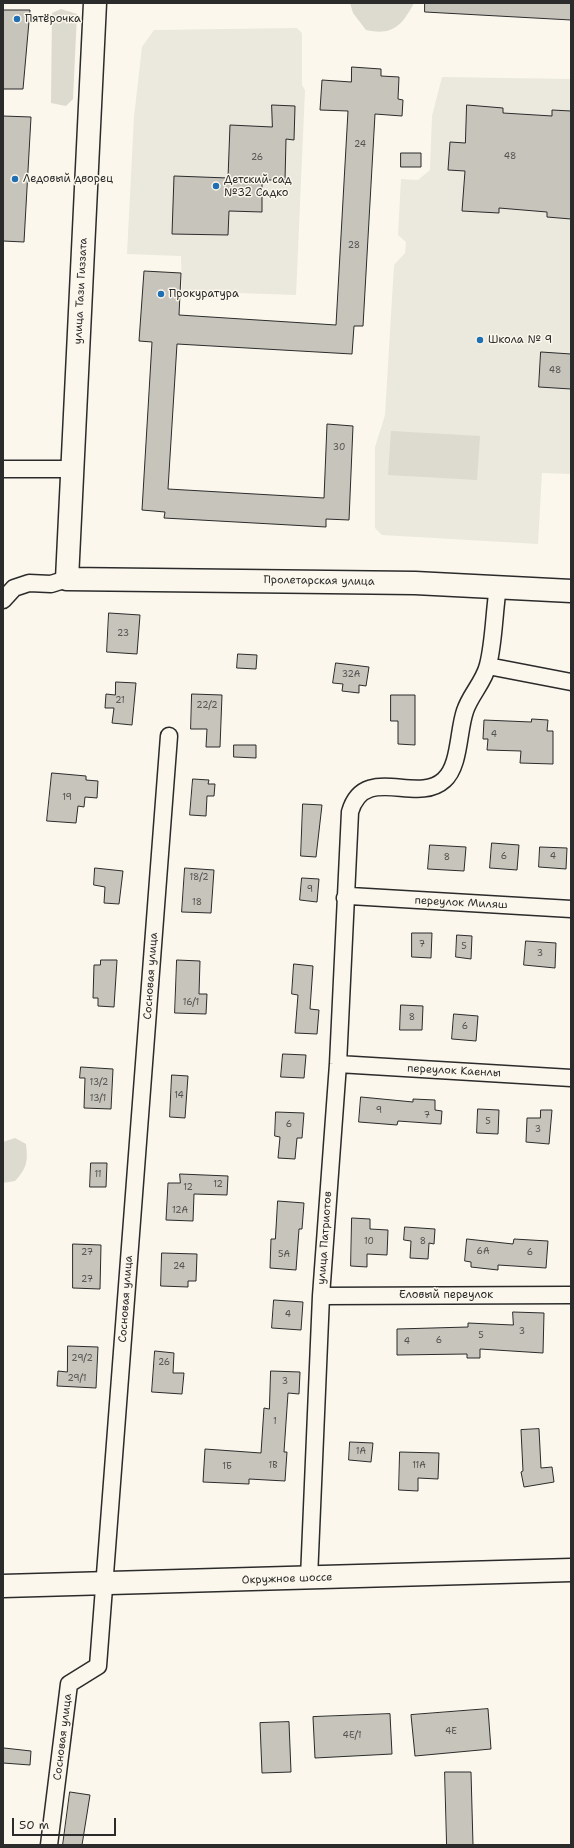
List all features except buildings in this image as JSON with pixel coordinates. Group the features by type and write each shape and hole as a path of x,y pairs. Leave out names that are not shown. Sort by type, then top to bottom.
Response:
{"street":[{"name":"улица Тази Гиззата","path":"67,578 95,3"},
{"path":"3,469 72,469"},
{"path":"3,600 14,588 29,583 51,584 67,578"},
{"name":"Пролетарская улица","path":"67,578 416,583 571,591"},
{"name":"улица Патриотов","path":"309,1578 321,1296 338,1064 348,897 350,812 357,796 370,788 430,787 444,780 454,766 465,711 488,666 498,587"},
{"path":"488,666 571,682"},
{"name":"Сосновая улица","path":"49,1845 69,1684 98,1666 169,736"},
{"name":"переулок Миляш","path":"348,897 571,909"},
{"name":"переулок Каенлы","path":"338,1064 571,1078"},
{"name":"Еловый переулок","path":"321,1296 571,1295"},
{"name":"Окружное шоссе","path":"3,1586 571,1570"}],"shaded area":[{"path":"350,3 414,3 405,18 395,27 383,32 375,32 366,30 353,13"},
{"path":"61,9 77,14 73,99 66,106 51,103 52,13"},
{"name":"Детский сад №32 Садко","path":"297,28 302,33 302,85 305,90 296,295 182,291 181,256 127,254 134,117 142,47 154,30"},
{"name":"Школа № 9","path":"442,77 571,79 571,474 542,473 538,544 382,535 375,528 375,447 385,415 394,265 405,253 406,242 398,235 401,179 418,180 430,170 432,116"},
{"path":"391,431 480,436 477,480 388,475"},
{"path":"15,1138 26,1144 26,1164 15,1181 3,1183 3,1142"}],"place":[{"name":"Пятёрочка","path":"17,19"},
{"name":"Ледовый дворец","path":"15,179"},
{"name":"Детский сад №32 Садко","path":"216,186"},
{"name":"Прокуратура","path":"161,294"},
{"name":"Школа № 9","path":"480,340"}]}
